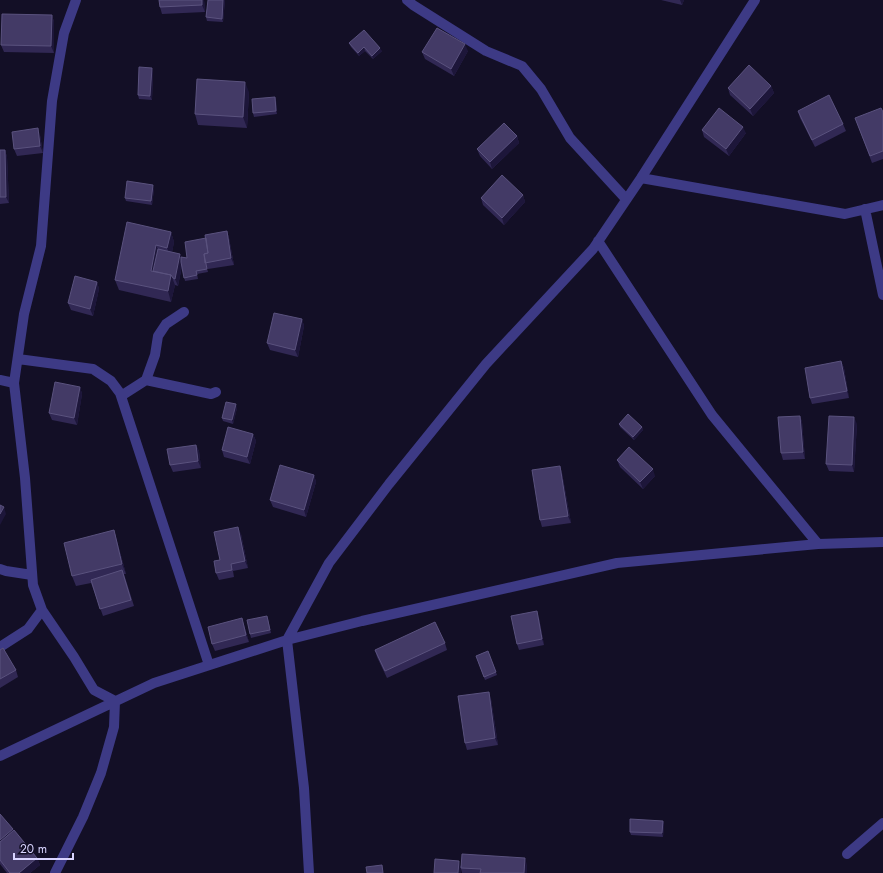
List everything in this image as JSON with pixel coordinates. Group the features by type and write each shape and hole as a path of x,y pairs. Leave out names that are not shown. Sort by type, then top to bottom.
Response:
{"street":[{"path":"76,0 64,33 52,101 40,246 24,314 14,383 25,478 34,585 42,610 74,657 94,690 115,701"},
{"path":"407,0 486,51 522,66 541,89 570,138 626,199"},
{"path":"308,873 304,788 287,640 329,562 389,484 486,364 593,249 641,178 755,0"},
{"path":"641,178 845,214 883,205"},
{"path":"866,209 883,295"},
{"path":"598,241 712,414 818,544"},
{"path":"121,396 146,380 155,355 158,336 166,324 184,312"},
{"path":"18,358 93,369 111,381 121,396 209,665"},
{"path":"0,380 14,383"},
{"path":"146,380 211,394 216,392"},
{"path":"0,756 154,682 287,640 377,618 616,563 818,544 883,542"},
{"path":"0,569 32,575"},
{"path":"0,647 28,629 42,610"},
{"path":"57,871 83,817 101,773 114,727 115,701"},
{"path":"847,854 883,823"}],"building":[{"path":"159,0 202,0 202,5 160,7"},
{"path":"208,0 223,0 222,19 206,17"},
{"path":"2,14 52,15 51,46 1,45"},
{"path":"437,28 465,44 451,69 422,52"},
{"path":"364,30 380,48 372,56 364,47 358,53 349,43"},
{"path":"749,65 771,86 750,109 728,88"},
{"path":"139,67 152,68 150,96 138,95"},
{"path":"197,79 245,82 243,117 195,114"},
{"path":"829,95 843,124 812,140 798,111"},
{"path":"275,97 276,111 253,113 252,99"},
{"path":"719,108 743,127 726,149 702,130"},
{"path":"881,108 883,112 883,151 870,156 855,118"},
{"path":"504,123 517,136 490,162 477,149"},
{"path":"38,128 40,146 14,149 12,132"},
{"path":"0,150 5,150 6,197 0,197"},
{"path":"502,175 523,195 502,218 481,198"},
{"path":"127,181 153,185 151,201 125,198"},
{"path":"127,222 171,232 167,248 156,245 151,271 171,275 168,291 115,280"},
{"path":"227,231 231,258 205,263 204,254 208,253 205,235"},
{"path":"206,238 208,253 204,254 207,269 196,271 197,275 184,278 181,257 187,258 185,242"},
{"path":"158,249 180,254 175,279 171,275 153,271"},
{"path":"75,276 97,282 90,309 68,303"},
{"path":"274,313 302,319 295,350 267,343"},
{"path":"841,361 847,391 810,398 805,368"},
{"path":"55,382 80,387 74,418 49,413"},
{"path":"226,402 236,404 232,420 222,418"},
{"path":"628,414 642,427 633,437 619,424"},
{"path":"800,416 803,452 781,453 778,417"},
{"path":"829,416 854,417 852,465 826,464"},
{"path":"228,427 253,434 247,457 222,450"},
{"path":"196,445 198,461 170,465 167,449"},
{"path":"629,447 653,469 640,482 617,460"},
{"path":"280,465 314,475 304,510 270,500"},
{"path":"560,466 568,516 540,520 532,470"},
{"path":"0,505 4,507 0,514"},
{"path":"238,527 245,561 231,564 232,570 216,573 214,561 220,560 214,532"},
{"path":"114,530 122,564 72,576 64,543"},
{"path":"122,570 131,600 100,609 91,580"},
{"path":"537,611 542,639 517,644 511,616"},
{"path":"267,616 270,630 250,634 247,620"},
{"path":"242,618 246,635 212,644 208,627"},
{"path":"435,622 445,643 385,671 375,650"},
{"path":"3,648 16,670 0,679 0,650"},
{"path":"488,651 496,672 484,677 476,656"},
{"path":"489,692 495,738 465,743 458,696"},
{"path":"0,814 13,829 0,840"},
{"path":"630,819 663,821 662,833 630,832"},
{"path":"14,830 37,858 19,873 10,873 0,860 0,842"},
{"path":"462,854 525,858 524,873 480,873 481,869 461,868"},
{"path":"435,859 459,861 458,873 434,873"},
{"path":"382,865 383,873 367,873 366,867"}]}
